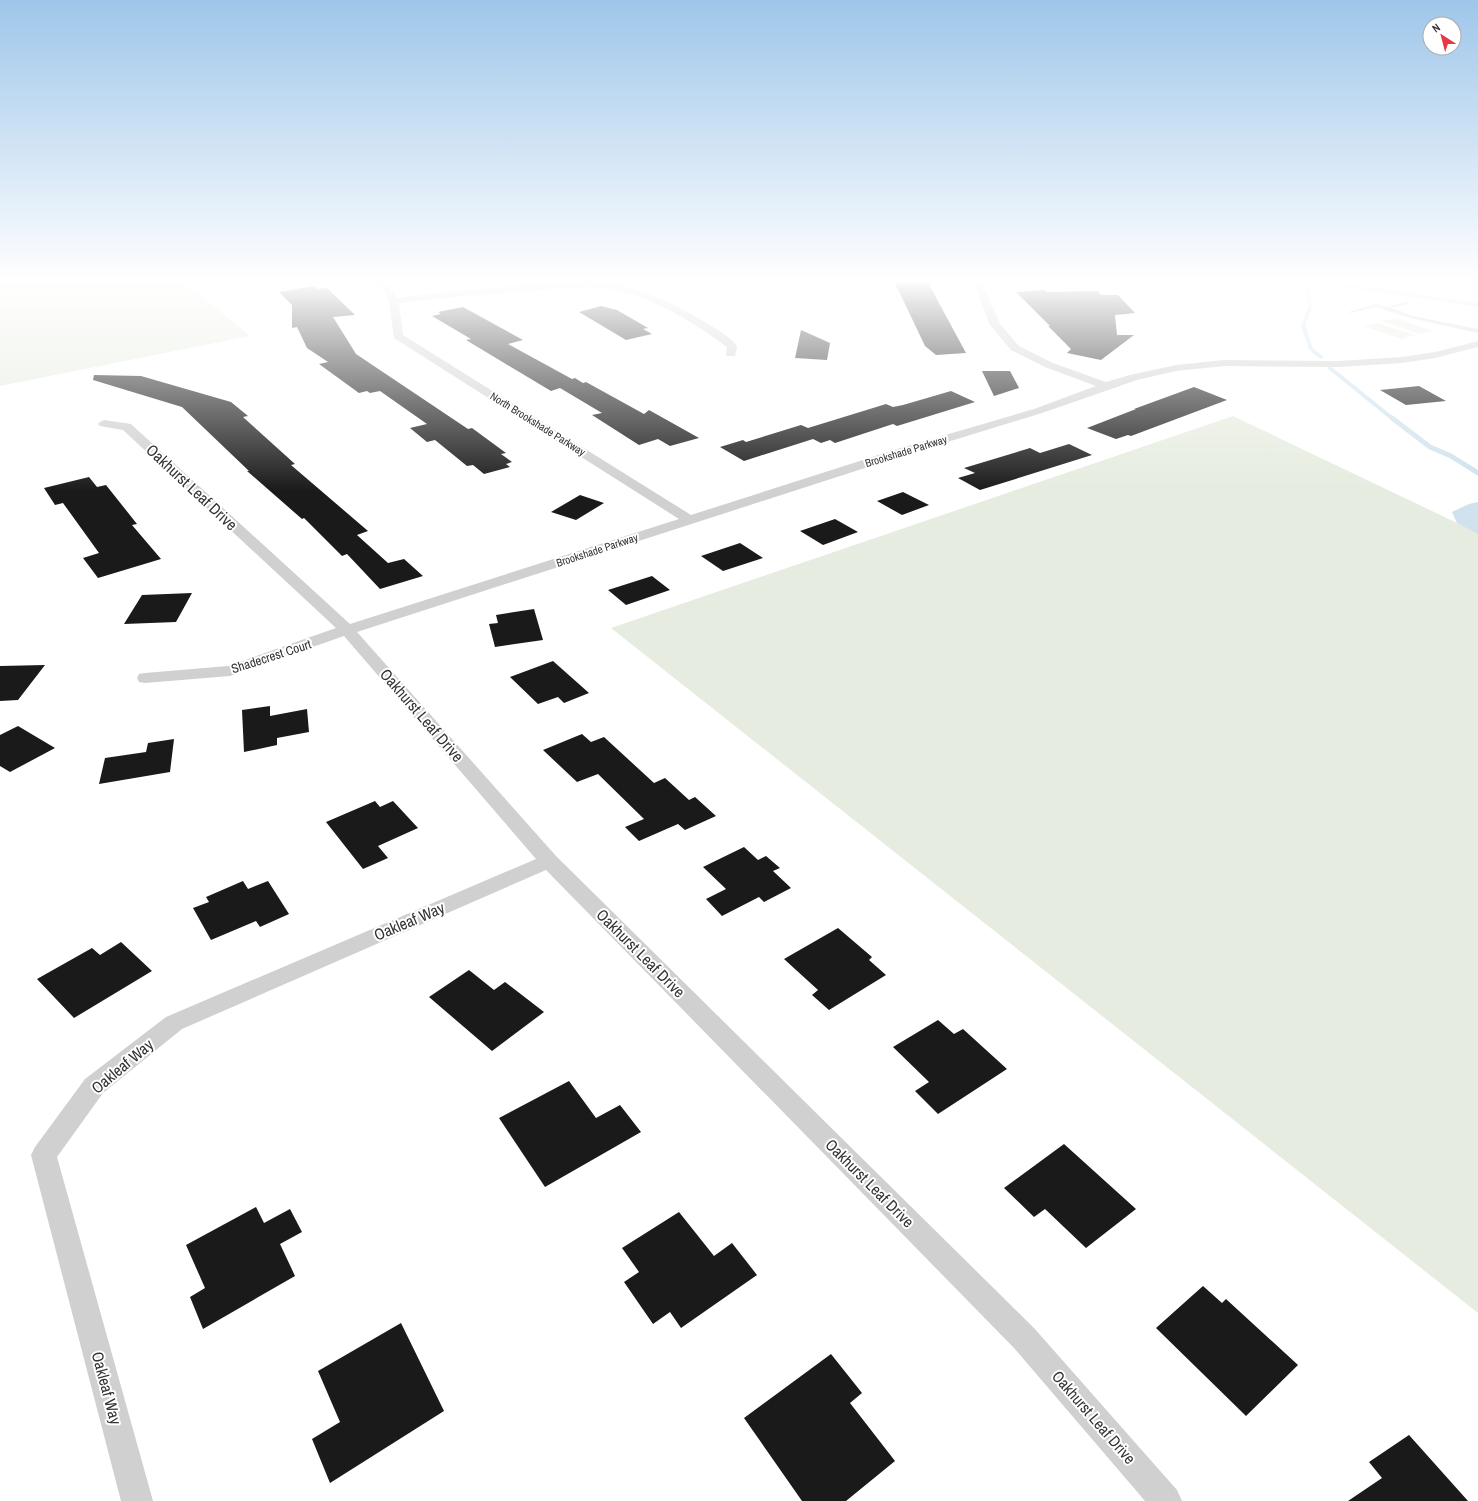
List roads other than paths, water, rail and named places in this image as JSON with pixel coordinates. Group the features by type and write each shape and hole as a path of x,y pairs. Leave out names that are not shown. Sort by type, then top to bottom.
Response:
{"street":[{"name":"North Brookshade Parkway","path":"422,351 690,520"},
{"path":"1021,351 1049,365 1106,386"},
{"name":"Brookshade Parkway","path":"347,630 898,453 1038,411 1106,386 1148,374 1193,365 1224,363 1316,364 1382,362 1435,355 1450,351"},
{"name":"Oakhurst Leaf Drive","path":"104,424 127,427 347,630 549,861 1024,1338 1166,1501"},
{"name":"Shadecrest Court","path":"145,678 230,671 347,630"},
{"name":"Oakleaf Way","path":"137,1501 44,1155 94,1086 174,1023 549,861"}],"water":[{"path":"1478,502 1478,534 1457,523 1452,512 1469,504"}],"waterway":[{"path":"1314,351 1321,357"},
{"path":"1330,368 1393,419"},
{"path":"1392,418 1430,447 1451,456 1478,473"}]}
